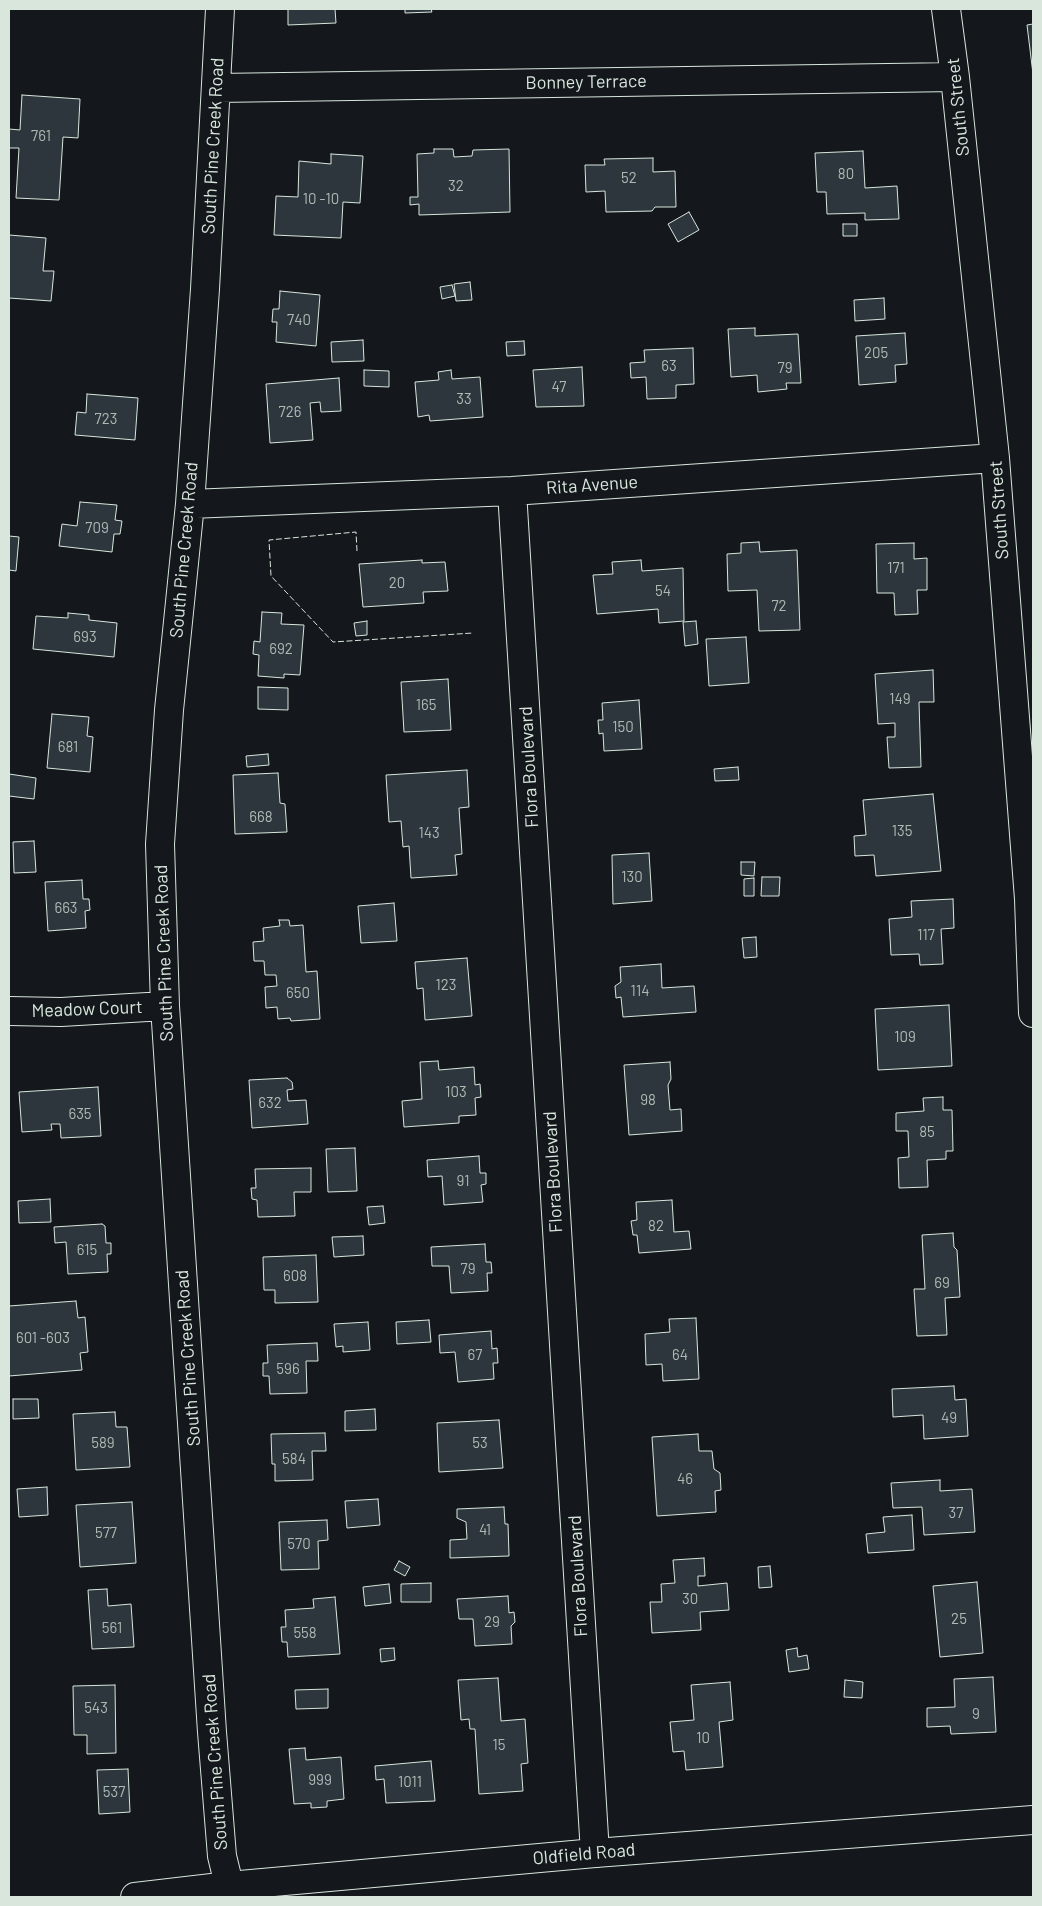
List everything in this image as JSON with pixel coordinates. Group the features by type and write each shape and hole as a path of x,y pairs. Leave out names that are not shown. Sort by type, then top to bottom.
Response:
{"street":[{"name":"South Pine Creek Road","path":"220,9 217,88 190,504 169,710 160,844 165,1006 214,1760 222,1856 230,1892"},
{"name":"South Street","path":"946,9 955,77 995,458 1029,899 1033,1013"},
{"name":"Bonney Terrace","path":"217,88 955,77"},
{"name":"Rita Avenue","path":"190,504 512,491 995,458"},
{"name":"Flora Boulevard","path":"512,491 594,1853"},
{"name":"Meadow Court","path":"9,1011 61,1012 165,1006"},
{"name":"Oldfield Road","path":"135,1897 230,1892 594,1853 1033,1820"}],"building":[{"path":"288,9 335,9 336,23 288,25"},
{"path":"405,9 431,9 432,12 405,13"},
{"path":"1033,24 1033,74 1027,25"},
{"path":"22,95 80,99 78,138 63,137 59,200 16,198 19,148 9,148 9,129 20,130"},
{"path":"434,149 453,149 454,157 472,156 473,150 509,149 510,212 419,215 419,204 410,205 410,197 418,197 417,154 434,153"},
{"path":"863,151 865,188 897,186 899,219 865,220 865,213 827,214 826,192 817,192 815,153"},
{"path":"331,154 363,156 360,203 343,202 341,238 274,235 276,196 298,197 299,161 331,164"},
{"path":"653,158 653,172 675,171 676,207 655,207 652,211 606,212 605,191 586,192 585,165 605,165 604,159"},
{"path":"689,212 699,230 678,242 668,224"},
{"path":"843,224 857,224 857,236 843,236"},
{"path":"9,235 46,238 43,271 54,271 51,301 9,298"},
{"path":"470,282 472,300 456,301 454,284"},
{"path":"452,285 455,296 442,299 440,287"},
{"path":"280,291 320,295 316,346 276,342 277,322 272,322 273,309 279,309"},
{"path":"884,298 885,319 855,321 854,300"},
{"path":"755,328 755,336 798,334 801,383 786,383 787,389 758,392 757,375 731,377 728,329"},
{"path":"905,333 907,364 895,365 896,382 859,385 856,336"},
{"path":"363,340 364,361 332,362 331,342"},
{"path":"524,341 525,355 507,356 506,342"},
{"path":"693,348 694,384 676,385 676,398 647,399 646,377 631,378 630,363 645,362 644,350"},
{"path":"582,367 584,406 536,407 533,370"},
{"path":"364,370 389,371 389,387 364,386"},
{"path":"451,370 452,379 480,377 483,417 430,421 429,415 418,417 415,382 439,380 438,372"},
{"path":"339,378 341,411 321,412 320,402 310,403 313,440 270,443 266,384"},
{"path":"87,394 138,398 135,440 75,435 77,412 86,413"},
{"path":"80,502 117,505 115,520 122,521 120,534 114,534 112,552 59,546 62,524 77,526"},
{"path":"9,536 19,537 16,571 9,570"},
{"path":"759,542 760,552 797,550 800,630 759,631 757,590 728,591 727,554 741,553 741,543"},
{"path":"914,543 914,559 927,558 927,590 917,590 918,614 895,615 894,593 877,593 876,544"},
{"path":"422,560 422,563 445,562 448,591 423,592 424,603 363,607 359,564"},
{"path":"641,560 642,571 683,568 684,621 659,623 658,609 597,614 593,575 613,574 612,562"},
{"path":"262,612 282,613 281,624 304,625 300,675 284,674 284,678 258,676 259,655 253,654 254,641 260,642"},
{"path":"68,613 89,615 89,620 117,623 114,657 33,649 36,616 68,618"},
{"path":"367,621 367,635 356,636 354,623"},
{"path":"696,621 698,644 685,646 683,622"},
{"path":"746,637 749,683 709,686 706,639"},
{"path":"933,670 934,702 919,702 921,767 889,768 887,737 895,737 895,723 878,724 875,674"},
{"path":"448,679 451,730 404,732 401,682"},
{"path":"258,687 288,688 288,710 258,709"},
{"path":"639,700 642,749 604,751 603,733 599,734 598,720 603,720 602,703"},
{"path":"52,714 89,717 87,736 93,737 90,772 47,768"},
{"path":"268,754 269,765 247,767 246,756"},
{"path":"738,767 739,780 715,781 714,769"},
{"path":"467,770 469,807 459,808 462,854 455,855 457,875 411,878 409,846 403,847 401,821 389,822 386,775"},
{"path":"278,773 280,803 285,804 287,832 235,834 233,775"},
{"path":"9,774 36,778 34,799 9,796"},
{"path":"933,794 941,871 876,876 874,855 855,856 854,836 866,835 863,800"},
{"path":"34,841 36,872 14,873 13,842"},
{"path":"649,853 652,901 613,904 612,855"},
{"path":"741,862 755,862 754,876 741,875"},
{"path":"762,877 780,877 779,896 761,896"},
{"path":"754,878 754,896 744,896 744,879"},
{"path":"82,880 83,899 89,899 90,910 85,911 86,928 48,931 45,882"},
{"path":"953,899 954,928 941,929 943,964 920,965 919,954 891,955 889,919 912,917 911,901"},
{"path":"394,903 397,941 361,943 358,906"},
{"path":"279,920 289,920 290,926 303,925 306,972 317,971 320,1019 291,1021 290,1018 278,1019 277,1007 266,1008 265,987 277,986 276,975 265,975 264,961 254,961 253,942 264,941 263,928 280,926"},
{"path":"756,937 757,957 744,958 742,938"},
{"path":"467,958 472,1016 425,1020 423,988 417,989 415,962"},
{"path":"661,964 662,988 694,986 696,1012 623,1017 621,997 616,998 615,986 621,982 620,967"},
{"path":"949,1005 952,1066 878,1070 875,1009"},
{"path":"438,1061 439,1070 474,1067 475,1085 480,1084 481,1097 475,1098 476,1115 459,1116 459,1123 404,1127 402,1101 422,1099 420,1062"},
{"path":"670,1062 671,1079 668,1085 670,1110 681,1109 682,1131 629,1135 624,1065"},
{"path":"287,1078 292,1082 293,1089 287,1090 288,1101 306,1100 308,1124 252,1128 249,1080"},
{"path":"98,1087 101,1136 61,1138 60,1124 51,1124 52,1130 22,1132 19,1092"},
{"path":"943,1097 943,1110 952,1110 953,1151 946,1151 946,1159 927,1160 928,1187 899,1188 898,1158 909,1157 908,1131 896,1131 896,1113 924,1111 923,1098"},
{"path":"355,1148 357,1191 328,1192 326,1149"},
{"path":"479,1156 480,1173 486,1173 486,1184 481,1185 483,1202 444,1205 442,1176 428,1177 427,1160"},
{"path":"311,1168 311,1192 294,1192 295,1216 258,1217 257,1200 252,1199 251,1188 256,1188 255,1169"},
{"path":"50,1199 51,1222 19,1223 18,1201"},
{"path":"672,1200 674,1232 689,1231 691,1249 639,1253 637,1235 633,1235 631,1221 637,1220 636,1202"},
{"path":"383,1206 385,1223 369,1225 367,1207"},
{"path":"102,1224 105,1226 106,1243 111,1243 111,1254 107,1254 108,1272 68,1274 66,1242 55,1243 54,1227"},
{"path":"953,1233 954,1247 957,1250 960,1297 945,1298 947,1335 917,1336 914,1289 925,1289 922,1235"},
{"path":"363,1236 364,1255 334,1257 332,1237"},
{"path":"485,1244 486,1262 491,1262 492,1273 487,1273 488,1291 451,1293 449,1266 432,1266 431,1247"},
{"path":"316,1255 318,1302 275,1303 275,1290 264,1290 263,1257"},
{"path":"76,1301 78,1318 85,1317 88,1352 80,1353 82,1370 9,1376 9,1306"},
{"path":"696,1318 699,1379 663,1381 662,1364 646,1365 645,1334 670,1332 669,1319"},
{"path":"429,1320 431,1342 397,1344 396,1322"},
{"path":"368,1322 370,1350 343,1352 343,1346 336,1347 334,1324"},
{"path":"491,1331 492,1349 497,1348 498,1363 493,1363 494,1379 458,1382 455,1352 440,1353 439,1335"},
{"path":"317,1343 318,1361 306,1361 307,1393 270,1394 269,1376 263,1376 263,1363 268,1363 267,1345"},
{"path":"954,1386 955,1400 966,1399 968,1436 924,1439 923,1415 893,1417 892,1389"},
{"path":"13,1399 38,1399 39,1418 13,1419"},
{"path":"375,1409 376,1430 345,1431 345,1411"},
{"path":"115,1412 116,1427 127,1427 130,1467 76,1470 73,1414"},
{"path":"499,1420 503,1468 439,1472 437,1423"},
{"path":"325,1433 326,1451 312,1451 313,1480 275,1481 275,1464 272,1464 271,1434"},
{"path":"698,1434 699,1451 712,1451 714,1469 720,1473 721,1490 715,1491 716,1512 657,1516 652,1437"},
{"path":"940,1480 940,1491 972,1489 975,1532 924,1535 922,1507 893,1508 891,1483"},
{"path":"47,1487 48,1515 19,1517 17,1489"},
{"path":"378,1499 380,1525 347,1528 345,1501"},
{"path":"132,1502 136,1563 80,1567 76,1505"},
{"path":"504,1507 505,1524 508,1524 509,1556 450,1558 450,1540 467,1539 466,1522 457,1518 457,1509"},
{"path":"912,1515 914,1550 868,1553 866,1534 885,1532 883,1517"},
{"path":"327,1520 328,1540 318,1541 319,1569 281,1570 279,1522"},
{"path":"704,1558 705,1576 698,1576 698,1586 727,1583 729,1610 700,1612 701,1630 652,1633 650,1602 662,1602 661,1584 675,1583 673,1560"},
{"path":"399,1561 410,1567 405,1576 394,1570"},
{"path":"770,1566 772,1587 759,1588 758,1567"},
{"path":"977,1582 983,1653 940,1657 933,1586"},
{"path":"431,1583 431,1602 401,1602 401,1584"},
{"path":"389,1584 391,1603 365,1606 363,1587"},
{"path":"107,1589 108,1606 131,1604 134,1647 92,1649 88,1590"},
{"path":"508,1596 509,1613 514,1612 515,1622 511,1626 512,1644 475,1646 473,1619 459,1619 457,1599"},
{"path":"335,1597 340,1654 288,1657 287,1642 282,1642 281,1627 286,1627 285,1610 314,1608 313,1599"},
{"path":"394,1648 395,1660 381,1662 380,1649"},
{"path":"797,1648 798,1657 807,1655 809,1669 789,1672 786,1650"},
{"path":"993,1677 996,1732 951,1734 950,1726 927,1727 927,1708 955,1707 954,1679"},
{"path":"498,1678 501,1721 525,1719 528,1763 521,1764 523,1791 479,1794 475,1729 470,1729 469,1719 461,1720 458,1680"},
{"path":"845,1680 863,1682 862,1698 844,1697"},
{"path":"730,1682 733,1720 719,1722 723,1767 686,1770 684,1751 673,1752 670,1722 694,1720 691,1685"},
{"path":"115,1685 116,1753 87,1754 87,1735 74,1735 73,1686"},
{"path":"328,1689 328,1708 296,1709 295,1690"},
{"path":"305,1748 306,1760 341,1757 344,1799 327,1801 327,1807 311,1808 311,1803 294,1804 289,1749"},
{"path":"431,1761 435,1801 386,1803 384,1779 376,1780 375,1766"},
{"path":"128,1769 130,1812 99,1814 97,1770"}],"fence":[{"path":"357,551 356,532 269,540 271,576 333,642 473,633"}]}
